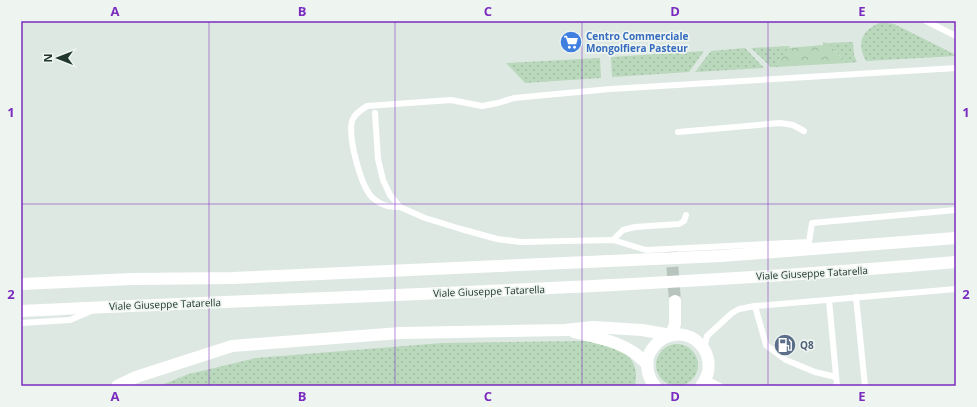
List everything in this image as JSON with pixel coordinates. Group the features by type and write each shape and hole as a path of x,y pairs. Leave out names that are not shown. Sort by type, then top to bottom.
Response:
{"main road":[{"path":"21,284 132,279 233,278 721,256 956,238"},
{"name":"Viale Giuseppe Tatarella","path":"21,311 587,286 880,269 956,262"},
{"path":"645,386 649,353 663,338 671,335 675,324 675,301"},
{"path":"117,386 136,377 232,346 400,332 565,330 593,327 609,327 671,335 682,334 691,337 704,348 709,363 704,382"},
{"path":"565,330 607,340 621,345 633,352 648,369 655,386"}],"lane":[{"path":"926,21 956,36"},
{"path":"956,68 642,87 514,98 482,106 451,100 367,106 357,113 352,121 352,141 356,163 362,180 373,198 386,207 400,207 425,218 497,239 521,242 613,240 646,250 809,242 812,223 956,210"},
{"path":"375,113 378,159 383,180 390,196 400,207"},
{"path":"678,132 780,123 793,125 804,131"},
{"path":"613,240 622,230 629,228 679,224 684,221 686,215"},
{"path":"704,348 707,336 732,313 739,309 755,306 956,289"},
{"path":"856,297 865,386"},
{"path":"829,300 837,386"},
{"path":"755,306 766,345 786,360 815,372 836,378"},
{"path":"21,323 70,320 95,308"},
{"path":"704,382 720,386"}],"green space":[{"path":"882,22 894,24 956,56 866,61 861,48 863,37 875,25"},
{"path":"823,42 827,43 847,63 775,67 788,48 823,45"},
{"path":"853,42 854,55 857,62 847,63 827,43"},
{"path":"790,46 775,67 771,67 751,48"},
{"path":"745,48 764,68 695,72 711,51"},
{"path":"704,51 689,72 612,77 611,57"},
{"path":"600,58 601,78 525,83 506,63"},
{"path":"586,341 615,348 630,358 634,365 636,374 635,386 159,386 189,374 256,358 442,343"},
{"path":"673,344 681,344 689,347 695,353 698,365 695,377 689,383 681,386 673,386 665,383 659,377 656,369 656,361 659,353 665,347"}],"tunnel":[{"path":"671,249 675,301"}],"place":[{"name":"Centro Commerciale Mongolfiera Pasteur","path":"571,42"},
{"name":"Q8","path":"785,345"}]}
